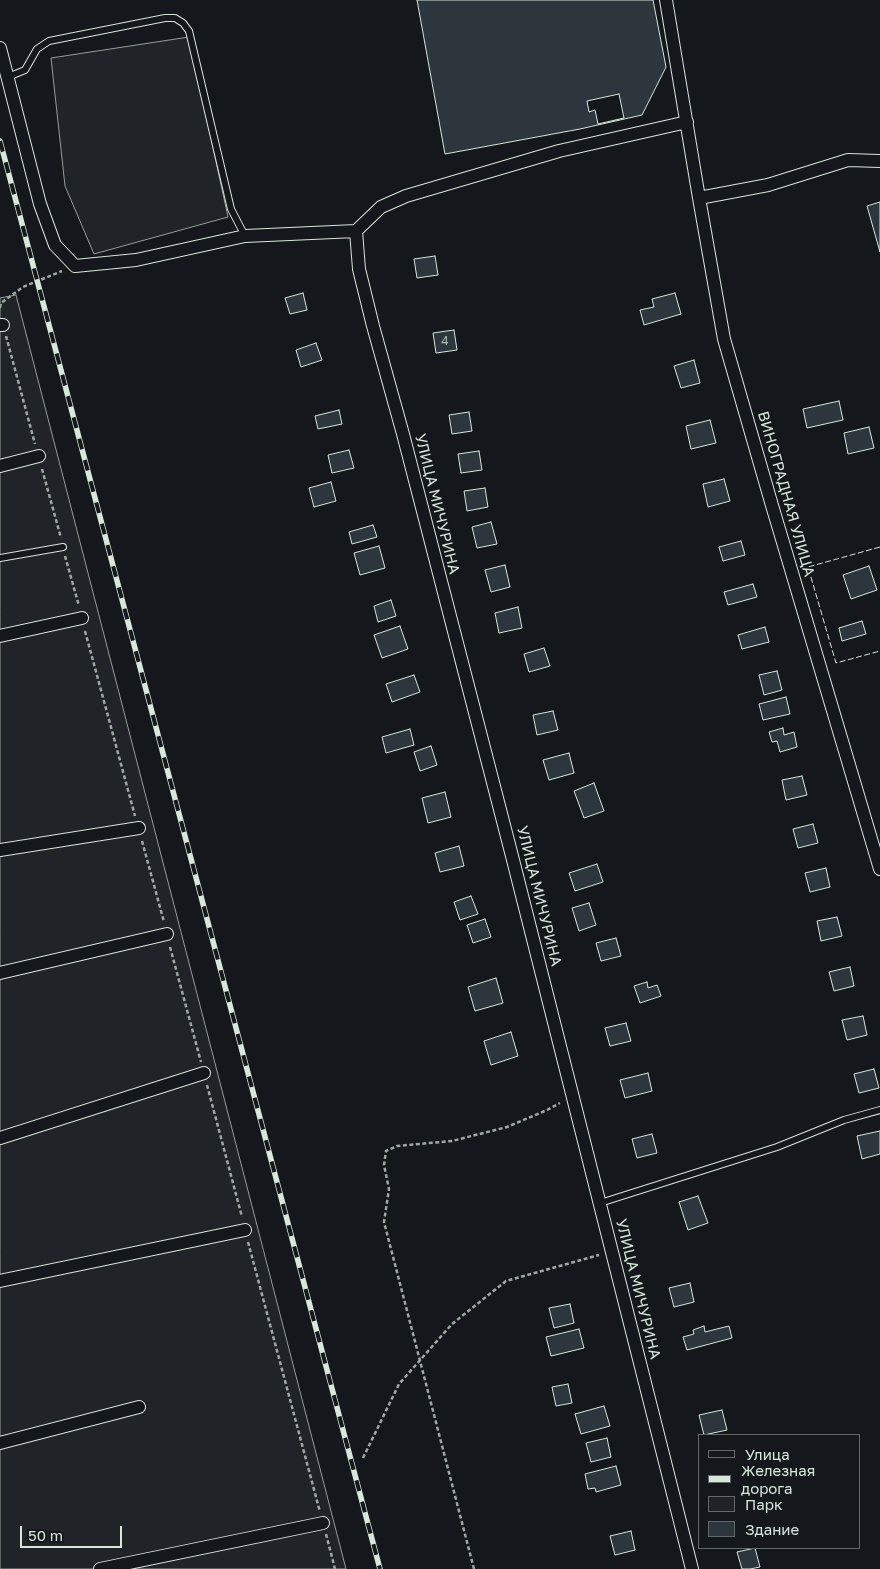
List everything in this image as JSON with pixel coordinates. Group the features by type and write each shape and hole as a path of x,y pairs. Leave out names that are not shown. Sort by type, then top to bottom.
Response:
{"street":[{"name":"ВИНОГРАДНАЯ УЛИЦА","path":"666,0 724,339 776,522 880,869"},
{"path":"0,48 40,204 55,245 75,266 136,260 246,236 356,231 381,206 406,196 559,151 687,122"},
{"path":"699,198 768,185 848,160 880,161"},
{"name":"УЛИЦА МИЧУРИНА","path":"356,231 359,269 373,326 573,1096 692,1569"},
{"path":"0,466 39,456"},
{"path":"0,636 82,618"},
{"path":"0,850 138,828"},
{"path":"0,973 167,934"},
{"path":"0,1138 204,1073"},
{"path":"0,1281 245,1230"},
{"path":"0,1443 139,1407"},
{"path":"100,1569 323,1523"}],"lane":[{"path":"8,77 26,70 36,49 49,41 165,18 175,18 183,23 189,31 231,209 246,236"},
{"path":"0,558 63,547"},
{"path":"600,1203 768,1150 844,1120 880,1110"}],"path":[{"path":"0,308 1,304 23,287 75,266"},
{"path":"474,1569 384,1222 389,1189 384,1165 386,1151 397,1146 452,1141 507,1127 547,1110 573,1096"},
{"path":"362,1458 399,1384 452,1324 506,1281 612,1251"}],"green space":[{"path":"189,37 228,217 94,254 65,186 51,58"},
{"path":"16,295 346,1569 0,1569 0,298"}],"building":[{"path":"417,0 653,0 666,67 642,115 580,129 445,154"},
{"path":"619,94 624,118 598,124 595,110 589,112 587,101"},
{"path":"880,202 880,252 867,206"},
{"path":"435,256 438,275 417,278 414,259"},
{"path":"303,293 307,310 290,314 285,298"},
{"path":"675,293 681,314 644,325 640,310 654,307 652,299"},
{"path":"454,330 457,350 436,353 433,333"},
{"path":"316,343 322,360 301,367 296,350"},
{"path":"694,360 700,383 681,388 674,366"},
{"path":"839,401 843,420 807,428 803,409"},
{"path":"339,410 342,424 318,429 315,416"},
{"path":"469,412 472,431 452,434 449,415"},
{"path":"710,420 716,443 691,449 686,426"},
{"path":"869,427 874,448 848,454 844,433"},
{"path":"349,450 354,468 332,473 328,455"},
{"path":"479,451 482,470 461,473 458,454"},
{"path":"724,479 730,501 708,507 703,484"},
{"path":"331,482 336,501 314,507 309,488"},
{"path":"485,488 488,507 467,511 464,491"},
{"path":"491,522 497,544 477,548 472,527"},
{"path":"373,525 377,537 352,544 349,532"},
{"path":"741,541 745,555 723,561 719,547"},
{"path":"379,546 385,568 360,575 354,553"},
{"path":"505,565 510,587 491,592 485,570"},
{"path":"869,566 877,590 851,599 843,575"},
{"path":"753,584 757,597 728,605 724,592"},
{"path":"391,600 396,616 378,622 374,606"},
{"path":"518,607 522,628 499,633 495,613"},
{"path":"862,621 866,634 842,641 839,628"},
{"path":"400,626 408,649 382,658 374,635"},
{"path":"765,627 769,642 742,649 738,635"},
{"path":"544,648 550,666 529,672 524,654"},
{"path":"777,671 782,690 764,695 759,675"},
{"path":"414,675 420,692 392,702 386,684"},
{"path":"786,697 790,714 763,720 759,704"},
{"path":"553,711 558,730 537,735 533,715"},
{"path":"783,728 784,735 794,732 797,747 780,752 777,741 772,742 769,732"},
{"path":"410,729 414,745 386,753 382,737"},
{"path":"431,746 437,765 420,771 414,752"},
{"path":"569,753 574,773 549,780 543,760"},
{"path":"802,776 807,795 786,800 782,780"},
{"path":"594,783 604,811 584,818 574,791"},
{"path":"445,792 451,817 428,823 422,798"},
{"path":"813,824 818,843 798,848 793,829"},
{"path":"459,846 464,866 440,872 435,853"},
{"path":"597,864 603,882 575,891 569,873"},
{"path":"826,868 830,887 810,892 805,873"},
{"path":"471,896 478,914 460,920 454,902"},
{"path":"589,903 596,925 579,931 572,908"},
{"path":"837,917 842,936 821,941 817,921"},
{"path":"485,919 491,937 473,943 467,925"},
{"path":"616,938 621,956 601,961 596,943"},
{"path":"850,967 854,986 834,991 829,972"},
{"path":"496,978 503,1003 475,1011 468,987"},
{"path":"647,982 648,988 657,985 661,996 640,1003 634,986"},
{"path":"863,1016 867,1035 847,1040 842,1020"},
{"path":"626,1023 631,1041 610,1046 605,1028"},
{"path":"511,1032 518,1056 491,1065 484,1041"},
{"path":"874,1069 879,1088 859,1093 854,1074"},
{"path":"648,1073 652,1091 625,1098 620,1080"},
{"path":"880,1131 880,1154 862,1159 857,1136"},
{"path":"652,1134 657,1153 637,1158 632,1139"},
{"path":"698,1196 708,1223 688,1230 679,1202"},
{"path":"690,1283 694,1302 674,1307 669,1288"},
{"path":"570,1304 574,1323 554,1328 549,1308"},
{"path":"704,1326 705,1332 729,1326 732,1338 687,1350 683,1337 694,1334 693,1330"},
{"path":"579,1329 584,1348 551,1356 546,1337"},
{"path":"568,1384 572,1403 556,1406 552,1387"},
{"path":"604,1406 610,1426 581,1434 575,1414"},
{"path":"722,1410 727,1430 704,1434 699,1415"},
{"path":"607,1438 611,1457 591,1462 586,1443"},
{"path":"616,1466 621,1485 596,1492 595,1488 588,1489 585,1474"},
{"path":"631,1531 635,1550 615,1555 610,1536"},
{"path":"755,1549 760,1567 742,1569 737,1552"}],"railway":[{"path":"0,141 380,1569"}],"fence":[{"path":"880,547 808,567 836,663 880,651"}]}
